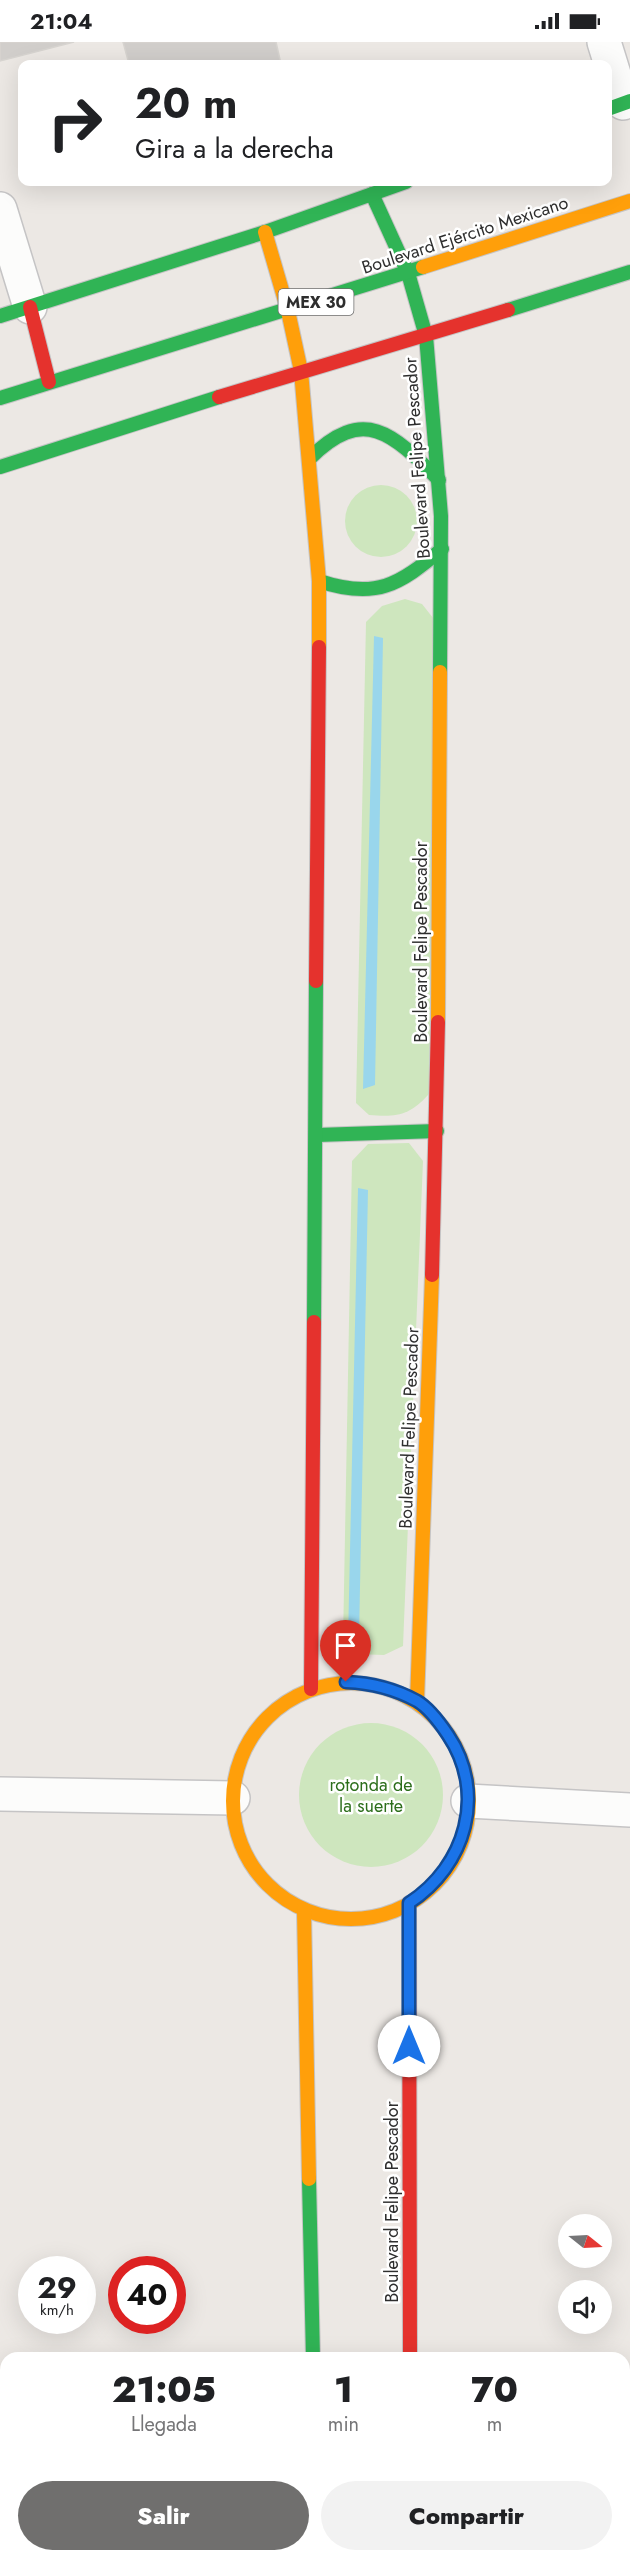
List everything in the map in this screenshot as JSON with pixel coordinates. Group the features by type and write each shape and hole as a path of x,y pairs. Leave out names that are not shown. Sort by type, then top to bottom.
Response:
{"street":[{"path":"604,42 609,60"},
{"path":"612,73 620,104"},
{"path":"15,311 265,232 395,186"},
{"name":"Boulevard Felipe Pescador","path":"372,194 408,273 426,336 439,480 442,549 437,1131 417,1702"},
{"name":"Boulevard Ejército Mexicano","path":"0,398 288,311 630,201"},
{"path":"0,209 15,311 49,382"},
{"path":"265,232 288,311 301,371 319,581 311,1689"},
{"path":"0,467 301,371 426,336 630,272"},
{"path":"309,459 331,436 351,429 370,429 390,436 439,480"},
{"path":"319,581 347,591 390,586 412,575 442,549"},
{"path":"316,1135 437,1131"},
{"path":"357,1683 381,1687 417,1702 440,1723 458,1752 465,1774 468,1801 464,1831 451,1863 429,1889 409,1903 378,1916 333,1918 304,1910 281,1896 264,1881 250,1863 237,1832 233,1798 239,1763 255,1731 280,1706 311,1689 334,1684 357,1683"},
{"path":"0,1794 233,1798"},
{"path":"468,1801 630,1810"},
{"name":"Boulevard Felipe Pescador","path":"409,1903 410,2352"},
{"path":"304,1910 313,2352"}],"green space":[{"path":"381,485 395,488 407,495 414,507 417,521 414,535 407,547 395,554 381,557 367,554 355,547 348,535 345,521 348,507 355,495 367,488"},
{"path":"405,599 422,604 437,623 429,1094 409,1111 387,1116 369,1115 356,1103 366,622 382,606"},
{"path":"409,1143 423,1161 403,1646 384,1655 355,1654 343,1642 352,1161 368,1144"},
{"name":"rotonda de la suerte","path":"371,1723 399,1728 422,1744 438,1767 443,1795 438,1823 422,1846 399,1862 371,1867 343,1862 320,1846 304,1823 299,1795 304,1767 320,1744 343,1728"}],"water":[{"path":"374,636 383,638 375,1085 363,1089"},
{"path":"358,1188 368,1190 359,1637 348,1641"}],"building":[{"path":"0,42 74,42 0,61"},
{"path":"123,42 276,42 280,60 128,60"}],"traffic: fast":[{"path":"612,108 630,101"},
{"path":"0,316 265,232 395,186"},
{"path":"372,194 408,273 426,336 441,516 440,672"},
{"path":"0,398 423,267"},
{"path":"508,310 630,272"},
{"path":"0,467 219,397"},
{"path":"309,459 328,442 346,433 362,429 377,432 392,439 439,480"},
{"path":"319,581 356,589 386,586 413,572 442,549"},
{"path":"314,1322 316,981"},
{"path":"317,1135 437,1131"},
{"path":"309,2179 313,2352"}],"traffic: slow":[{"path":"423,267 630,201"},
{"path":"265,232 288,311 301,371 319,581 319,647"},
{"path":"438,1022 440,672"},
{"path":"417,1702 432,1275"},
{"path":"351,1683 374,1685 407,1697 426,1710 442,1726 455,1745 464,1767 469,1801 467,1824 455,1857 442,1876 426,1892 407,1905 385,1914 351,1919 328,1917 295,1905 276,1892 260,1876 247,1857 238,1835 233,1801 235,1778 247,1745 260,1726 276,1710 295,1697 317,1688 351,1683"},
{"path":"304,1910 309,2179"}],"traffic: jam":[{"path":"30,307 49,382"},
{"path":"219,397 508,310"},
{"path":"316,981 319,647"},
{"path":"432,1275 438,1022"},
{"path":"311,1689 314,1322"},
{"path":"409,1903 410,2352"}],"route":[{"path":"346,1682 370,1684 392,1690 425,1708 447,1732 458,1752 469,1797 467,1820 461,1842 451,1863 429,1889 409,1903 409,2046"}]}
